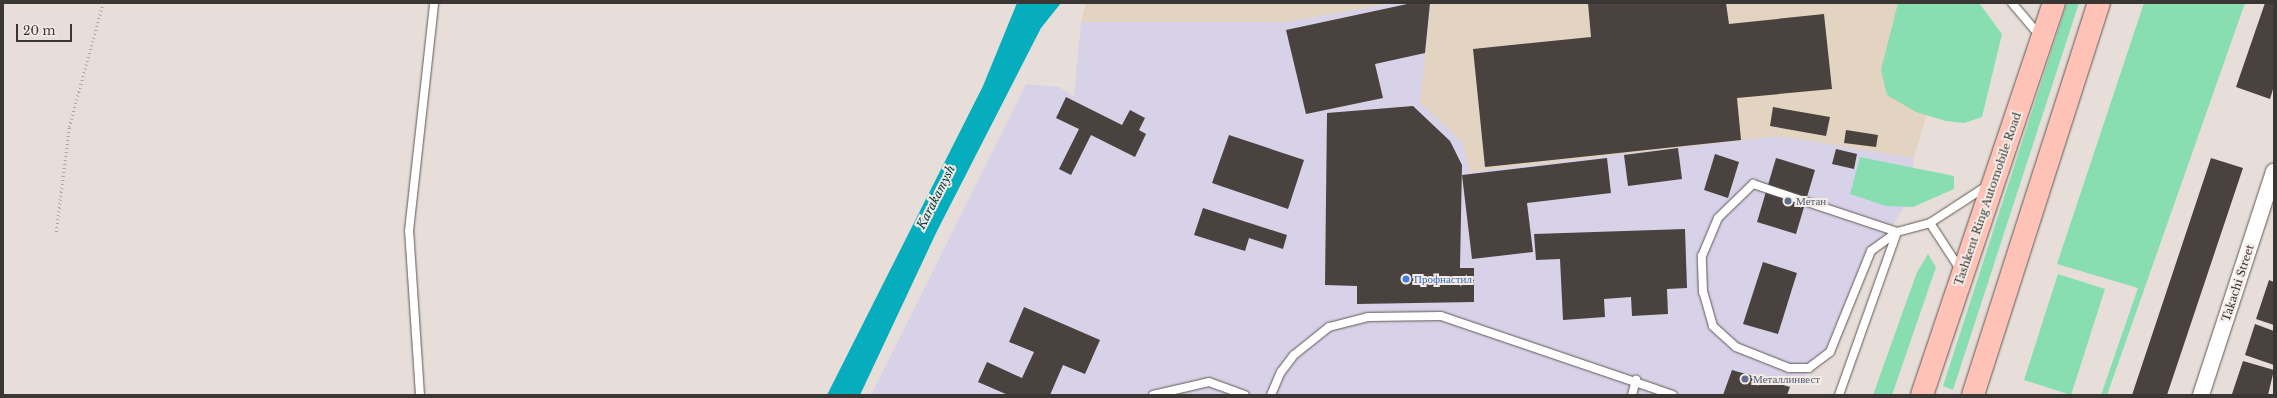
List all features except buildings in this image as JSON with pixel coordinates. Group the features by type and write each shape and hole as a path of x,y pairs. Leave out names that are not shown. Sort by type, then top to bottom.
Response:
{"highway":[{"name":"Tashkent Ring Automobile Road","path":"1922,395 2054,3"},
{"path":"1973,395 2099,3"}],"street":[{"name":"Takachi Street","path":"2201,395 2274,172"}],"lane":[{"path":"420,395 409,231 434,3"},
{"path":"2012,3 2043,38"},
{"path":"1897,232 1753,184 1718,218 1702,256 1703,292 1714,326 1736,347 1789,368 1809,368 1830,352 1870,251 1897,232 1930,223 1994,180"},
{"path":"1930,223 1963,274"},
{"path":"1839,395 1897,232"},
{"path":"1271,395 1281,372 1294,355 1329,327 1368,317 1441,316 1636,380 1673,395"},
{"path":"1632,395 1636,380"},
{"path":"1154,395 1209,382 1245,395"}],"path":[{"path":"56,232 69,127 103,3"}],"shaded area":[{"path":"1086,3 1393,3 1287,22 1081,22"},
{"name":"Металлинвест","path":"1393,3 1431,3 1420,102 1462,142 1682,147 1779,136 1914,158 1906,203 1869,266 1836,351 1790,387 1787,395 871,395 1026,84 1059,87 1074,97 1081,22 1287,22"},
{"path":"1431,3 1959,3 1914,158 1779,136 1470,172 1462,142 1420,102"}],"green space":[{"path":"1898,3 1979,3 2002,34 1982,117 1964,123 1946,121 1916,112 1887,95 1881,70"},
{"path":"2067,3 2079,3 1953,390 1943,386"},
{"path":"2144,3 2245,3 2107,395 2101,395 2138,288 2057,264"},
{"path":"1860,157 1954,176 1954,189 1913,207 1886,206 1850,194"},
{"path":"1928,254 1936,267 1892,395 1873,395 1917,272"},
{"path":"2058,274 2105,289 2071,395 2024,380"}],"water":[{"name":"Karakamysh","path":"1017,3 1061,3 1041,28 937,231 860,395 827,395 983,86"}],"place":[{"name":"Метан","path":"1788,201"},
{"name":"Профнастил","path":"1406,279"},
{"name":"Металлинвест","path":"1745,379"}]}
